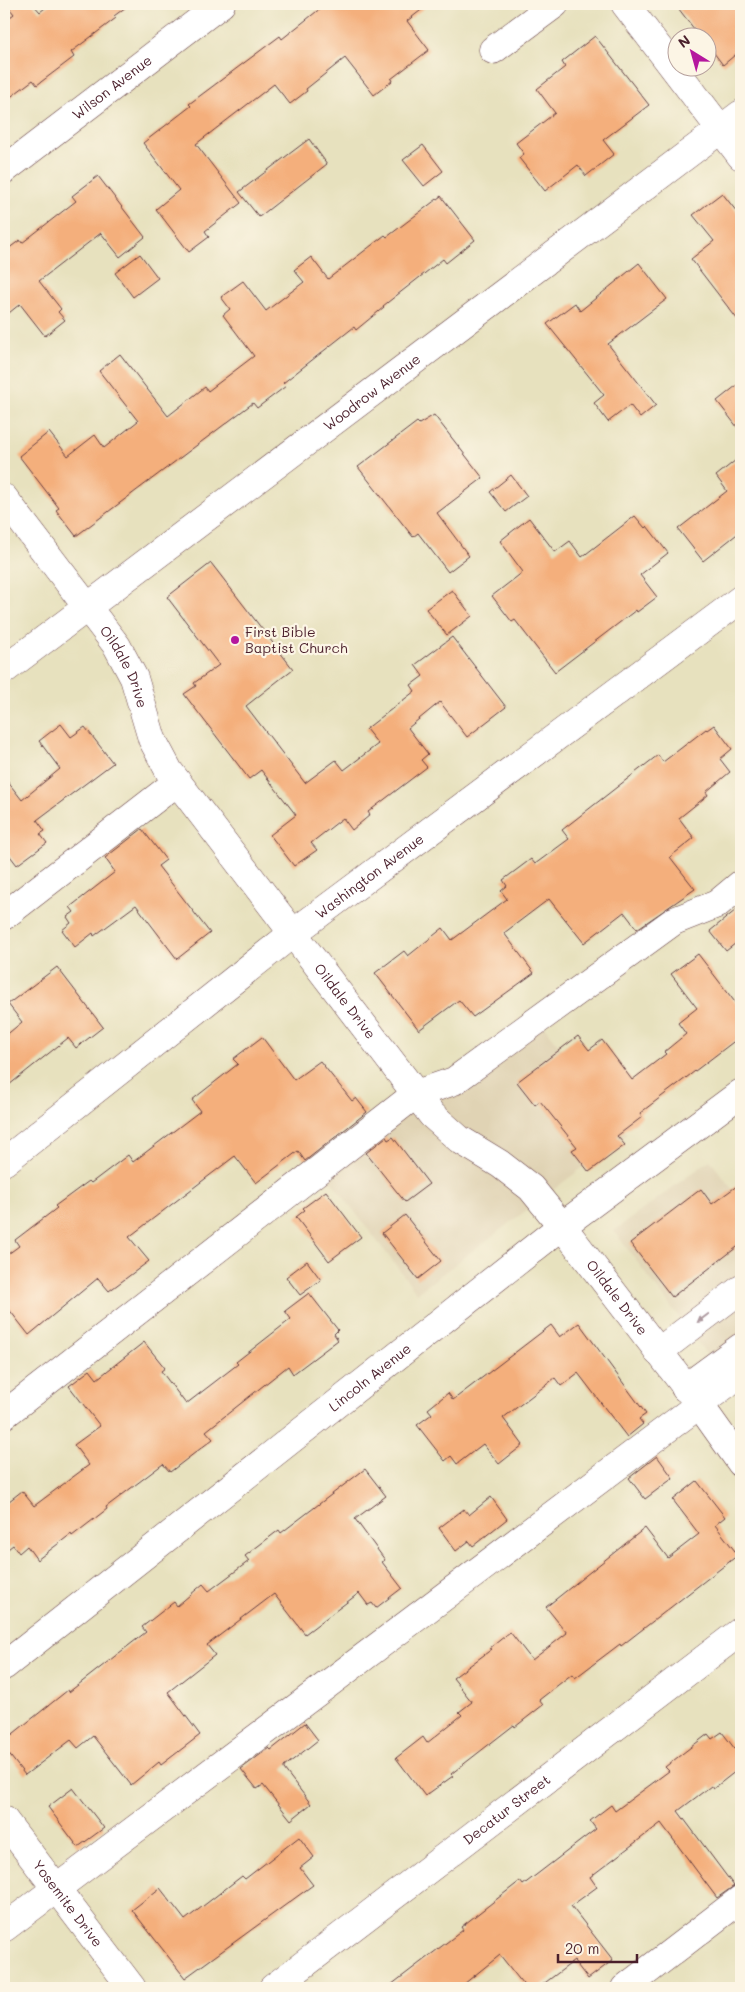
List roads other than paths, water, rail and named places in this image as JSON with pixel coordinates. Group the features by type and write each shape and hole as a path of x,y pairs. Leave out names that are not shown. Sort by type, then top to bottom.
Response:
{"street":[{"name":"Wilson Avenue","path":"4,170 221,4"},
{"path":"493,50 555,4"},
{"path":"625,4 731,122 741,156"},
{"name":"Woodrow Avenue","path":"4,670 731,122"},
{"name":"Oildale Drive","path":"4,498 117,646 134,678 152,739 169,771 292,934 432,1114 459,1139 500,1164 531,1188 692,1396 741,1463"},
{"name":"Washington Avenue","path":"4,1162 292,934 741,599"},
{"path":"4,916 177,782"},
{"path":"4,1415 416,1094 454,1081 674,920 717,904 741,884"},
{"name":"Lincoln Avenue","path":"4,1666 562,1226 741,1093"},
{"path":"658,1352 741,1289"},
{"path":"4,1928 692,1396 741,1347"},
{"path":"692,1396 741,1373"},
{"name":"Decatur Street","path":"273,1988 741,1632"},
{"name":"Yosemite Drive","path":"4,1820 132,1988"},
{"path":"625,1988 741,1899"}],"place":[{"name":"First Bible Baptist Church","path":"235,640"}]}
